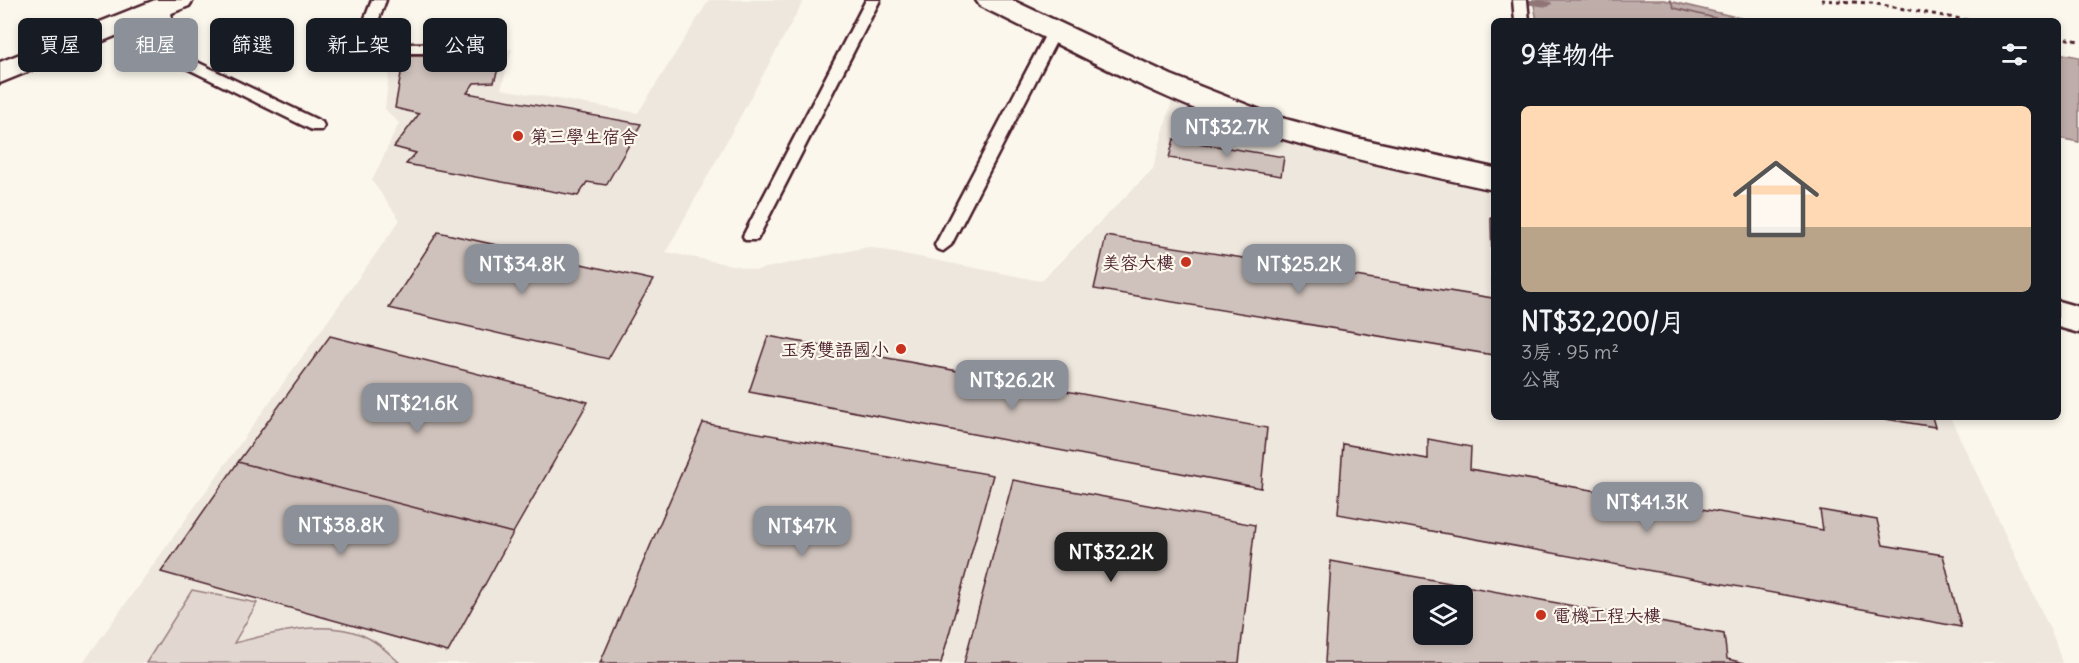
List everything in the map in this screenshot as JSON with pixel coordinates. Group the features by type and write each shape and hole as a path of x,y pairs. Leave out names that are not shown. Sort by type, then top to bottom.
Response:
{"street":[{"path":"989,0 1175,90 1268,124 1389,156 1491,178"},
{"path":"0,73 169,3"},
{"path":"2061,315 2079,320"}],"lane":[{"path":"379,0 360,50 423,49"},
{"path":"751,236 873,0"},
{"path":"1520,0 1522,18"},
{"path":"169,3 165,52 317,126"},
{"path":"943,245 1055,30"}],"path":[{"path":"1821,0 1871,3 1955,18"},
{"path":"2061,37 2079,40"}],"shaded area":[{"name":"玉秀雙語國小","path":"709,0 804,0 666,252 756,270 868,247 1041,281 1153,169 1175,89 1491,178 1491,420 1951,420 2054,638 2062,663 83,663 400,220 372,181 399,123 385,109 389,72 411,72 411,52 423,52 423,72 506,72 501,89 638,113"},
{"name":"玉秀雙語國小","path":"507,49 512,49 507,67"},
{"path":"192,590 257,603 234,643 286,631 342,629 375,642 400,663 146,663"}],"water":[{"path":"1533,0 1664,0 1740,18 1536,18"},
{"path":"2061,54 2079,57 2079,142 2061,139"}],"building":[{"name":"第三學生宿舍","path":"411,56 423,56 423,72 497,72 494,82 474,83 467,93 641,124 606,185 587,182 578,196 406,164 416,153 394,147 419,114 395,108 401,72 411,72"},
{"path":"1174,139 1284,157 1281,176 1169,158"},
{"path":"438,232 653,280 608,359 389,308"},
{"name":"美容大樓","path":"1106,236 1491,298 1491,355 1094,289"},
{"path":"330,336 588,402 513,533 238,462"},
{"path":"768,336 1267,428 1261,488 749,392"},
{"path":"1892,420 1933,420 1935,427"},
{"path":"703,423 993,475 941,663 600,663"},
{"path":"1428,439 1471,447 1470,469 1823,530 1820,510 1877,520 1883,545 1943,555 1961,627 1338,514 1343,444 1428,459"},
{"path":"238,462 513,533 448,652 161,572"},
{"path":"1013,480 1255,525 1239,663 964,663"},
{"name":"電機工程大樓","path":"1331,561 1460,585 1413,585 1413,645 1473,645 1473,587 1724,634 1727,659 1745,663 1325,663"}],"waterway":[{"path":"1516,0 1548,4"}],"place":[{"name":"第三學生宿舍","path":"518,136"},
{"name":"美容大樓","path":"1186,262"},
{"name":"玉秀雙語國小","path":"901,349"},
{"name":"電機工程大樓","path":"1541,615"}]}
